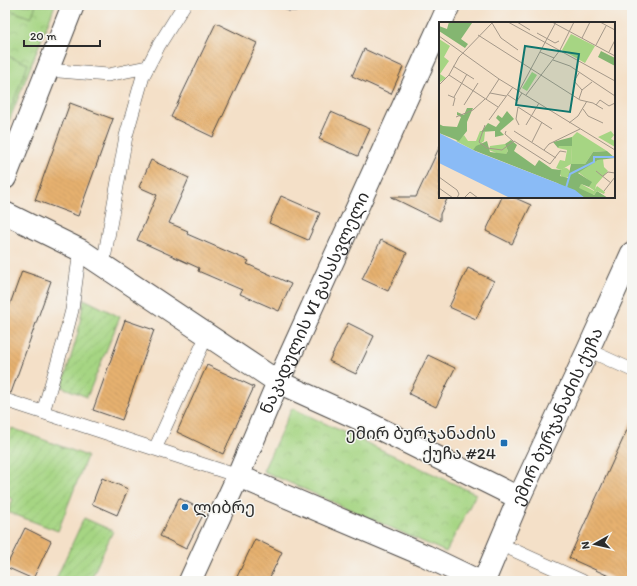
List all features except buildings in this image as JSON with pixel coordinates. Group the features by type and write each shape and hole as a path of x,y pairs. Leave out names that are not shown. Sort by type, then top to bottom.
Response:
{"street":[{"path":"5,178 73,5"},
{"name":"ნაკადულის VI გასასვლელი","path":"442,22 449,5"},
{"name":"ნაკადულის VI გასასვლელი","path":"190,581 238,476 278,382 439,28"},
{"path":"5,213 80,250 278,382 362,420 519,498"},
{"name":"ემირ ბურჯანაძის ქუჩა","path":"484,581 519,498 632,253"},
{"path":"238,476 426,556 478,581"}],"lane":[{"path":"103,265 126,136 143,76 159,45 184,5"},
{"path":"291,5 300,5"},
{"path":"47,70 108,75 147,67"},
{"path":"43,412 72,310 80,250"},
{"path":"155,449 207,335"},
{"path":"588,350 632,370"},
{"path":"5,400 238,476"},
{"path":"500,544 582,581"}],"green space":[{"path":"5,5 55,5 5,131"},
{"path":"5,5 36,5 31,18 5,8"},
{"path":"5,55 28,64 5,123"},
{"path":"84,299 120,317 87,397 62,387 78,333"},
{"path":"292,408 476,494 446,552 263,471"},
{"path":"12,428 87,456 58,531 8,512 13,499 5,496 5,446"},
{"path":"84,518 113,531 90,581 55,581"}],"place":[{"name":"ემირ ბურჯანაძის ქუჩა #24","path":"504,443"},
{"name":"ლიბრე","path":"185,507"}]}
